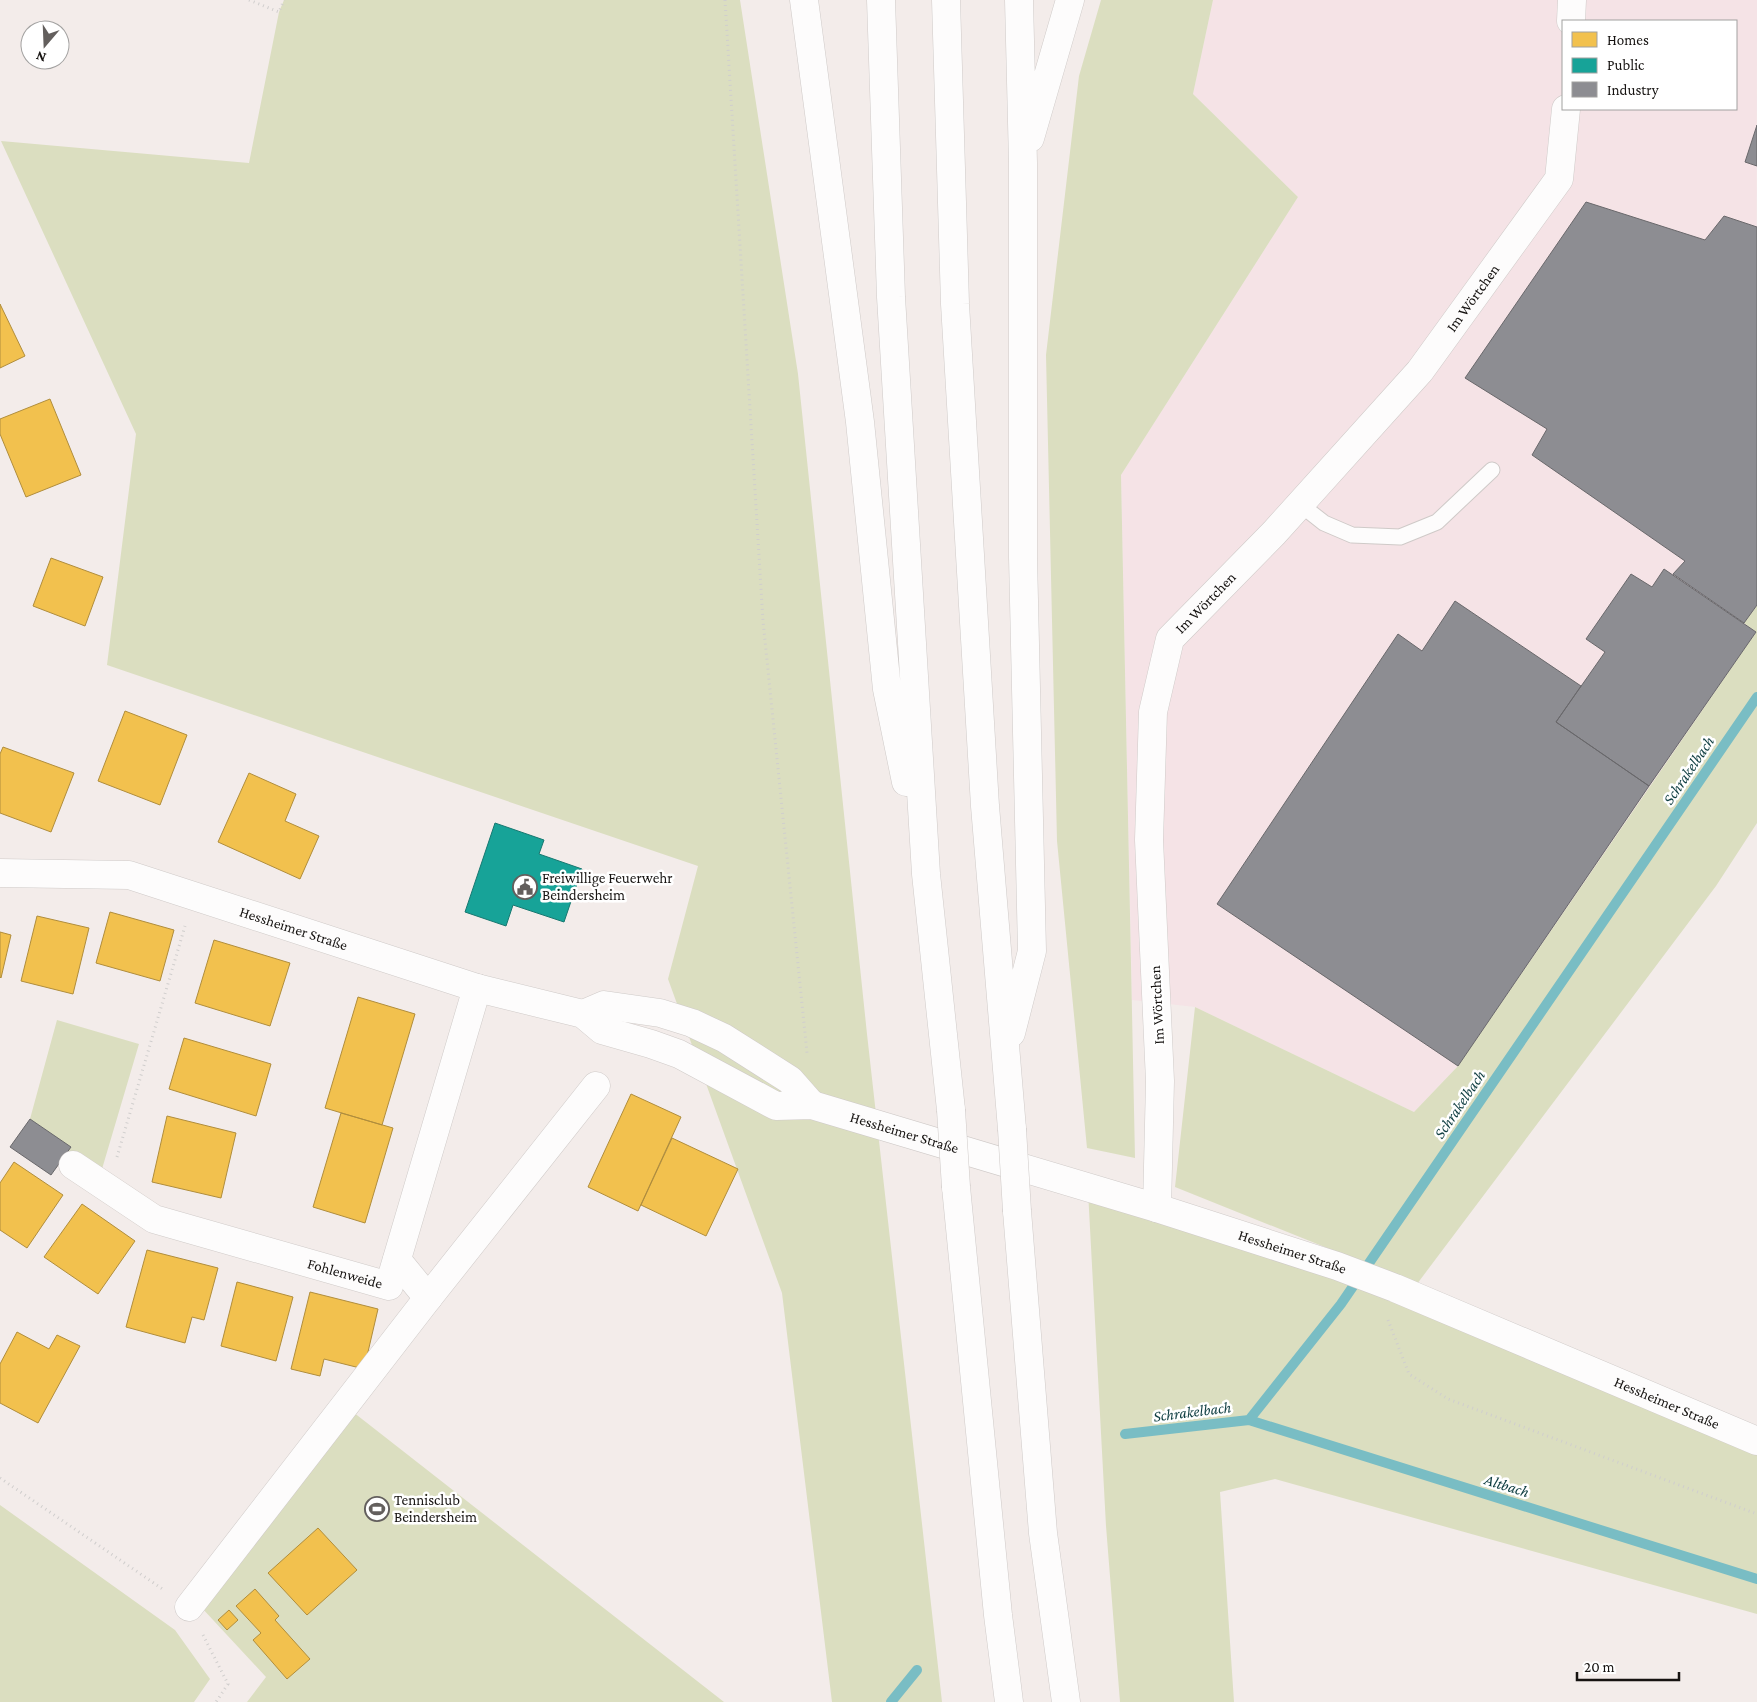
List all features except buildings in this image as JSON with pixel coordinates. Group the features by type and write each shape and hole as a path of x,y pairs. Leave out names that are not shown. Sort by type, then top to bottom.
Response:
{"main road":[{"path":"881,0 891,297 926,874 951,1110 956,1187 1008,1702"},
{"path":"946,0 955,304 985,806 1043,1533 1066,1702"},
{"path":"1006,1055 1032,951 1023,557 1023,163 1019,0"},
{"path":"1023,163 1070,0"},
{"path":"1571,20 1572,0"},
{"path":"803,4 860,422 887,689 926,874"},
{"name":"Im Wörtchen","path":"1157,1208 1160,1081 1148,840 1153,712 1170,639 1300,504 1420,371 1559,179 1566,110"},
{"name":"Hessheimer Straße","path":"0,873 130,875 477,988 583,1014 602,1030 679,1054 776,1106 812,1105 1157,1208 1337,1266 1757,1441"},
{"name":"Fohlenweide","path":"73,1165 154,1219 389,1286 477,988"},
{"path":"583,1014 604,1005 660,1013 692,1023 724,1038 790,1080 812,1105"},
{"path":"189,1607 428,1298 596,1086"},
{"path":"397,1260 428,1298"}],"lane":[{"path":"1300,504 1324,523 1352,535 1400,537 1437,522 1492,470"}],"path":[{"path":"249,0 279,12 284,0"},
{"path":"725,0 763,621 807,1056"},
{"path":"108,1189 193,897"},
{"path":"1385,1312 1409,1374 1448,1398 1757,1514"},
{"path":"0,1478 189,1607 228,1684 216,1702"}],"shaded area":[{"path":"1213,0 1757,0 1756,632 1458,1066 1414,1112 1195,1007 1132,1000 1121,475 1298,197 1193,94"}],"green space":[{"path":"284,0 740,0 798,374 867,1034 942,1702 832,1702 782,1293 668,979 698,866 107,665 136,434 1,141 249,163 279,12"},
{"path":"1101,0 1213,0 1193,94 1298,197 1121,475 1135,1158 1087,1148 1057,841 1046,355 1079,76"},
{"path":"1757,605 1757,823 1716,886 1417,1284 1175,1187 1195,1007 1414,1112 1458,1066 1756,632 1744,623"},
{"path":"57,1020 139,1044 102,1169 68,1151 70,1147 30,1119"},
{"path":"1088,1191 1216,1226 1757,1454 1757,1614 1275,1479 1220,1492 1234,1702 1120,1702 1106,1526"},
{"name":"Tennisclub Beindersheim","path":"353,1412 724,1702 247,1702 266,1677 201,1607"},
{"path":"0,1505 175,1630 210,1679 194,1702 0,1702"}],"waterway":[{"name":"Schrakelbach","path":"1125,1434 1249,1420 1341,1304 1757,697"},
{"name":"Altbach","path":"1249,1420 1757,1579"},
{"name":"Schrakelbach","path":"891,1702 917,1670"}],"place":[{"name":"Freiwillige Feuerwehr Beindersheim","path":"525,887"},
{"name":"Tennisclub Beindersheim","path":"377,1509"}]}
